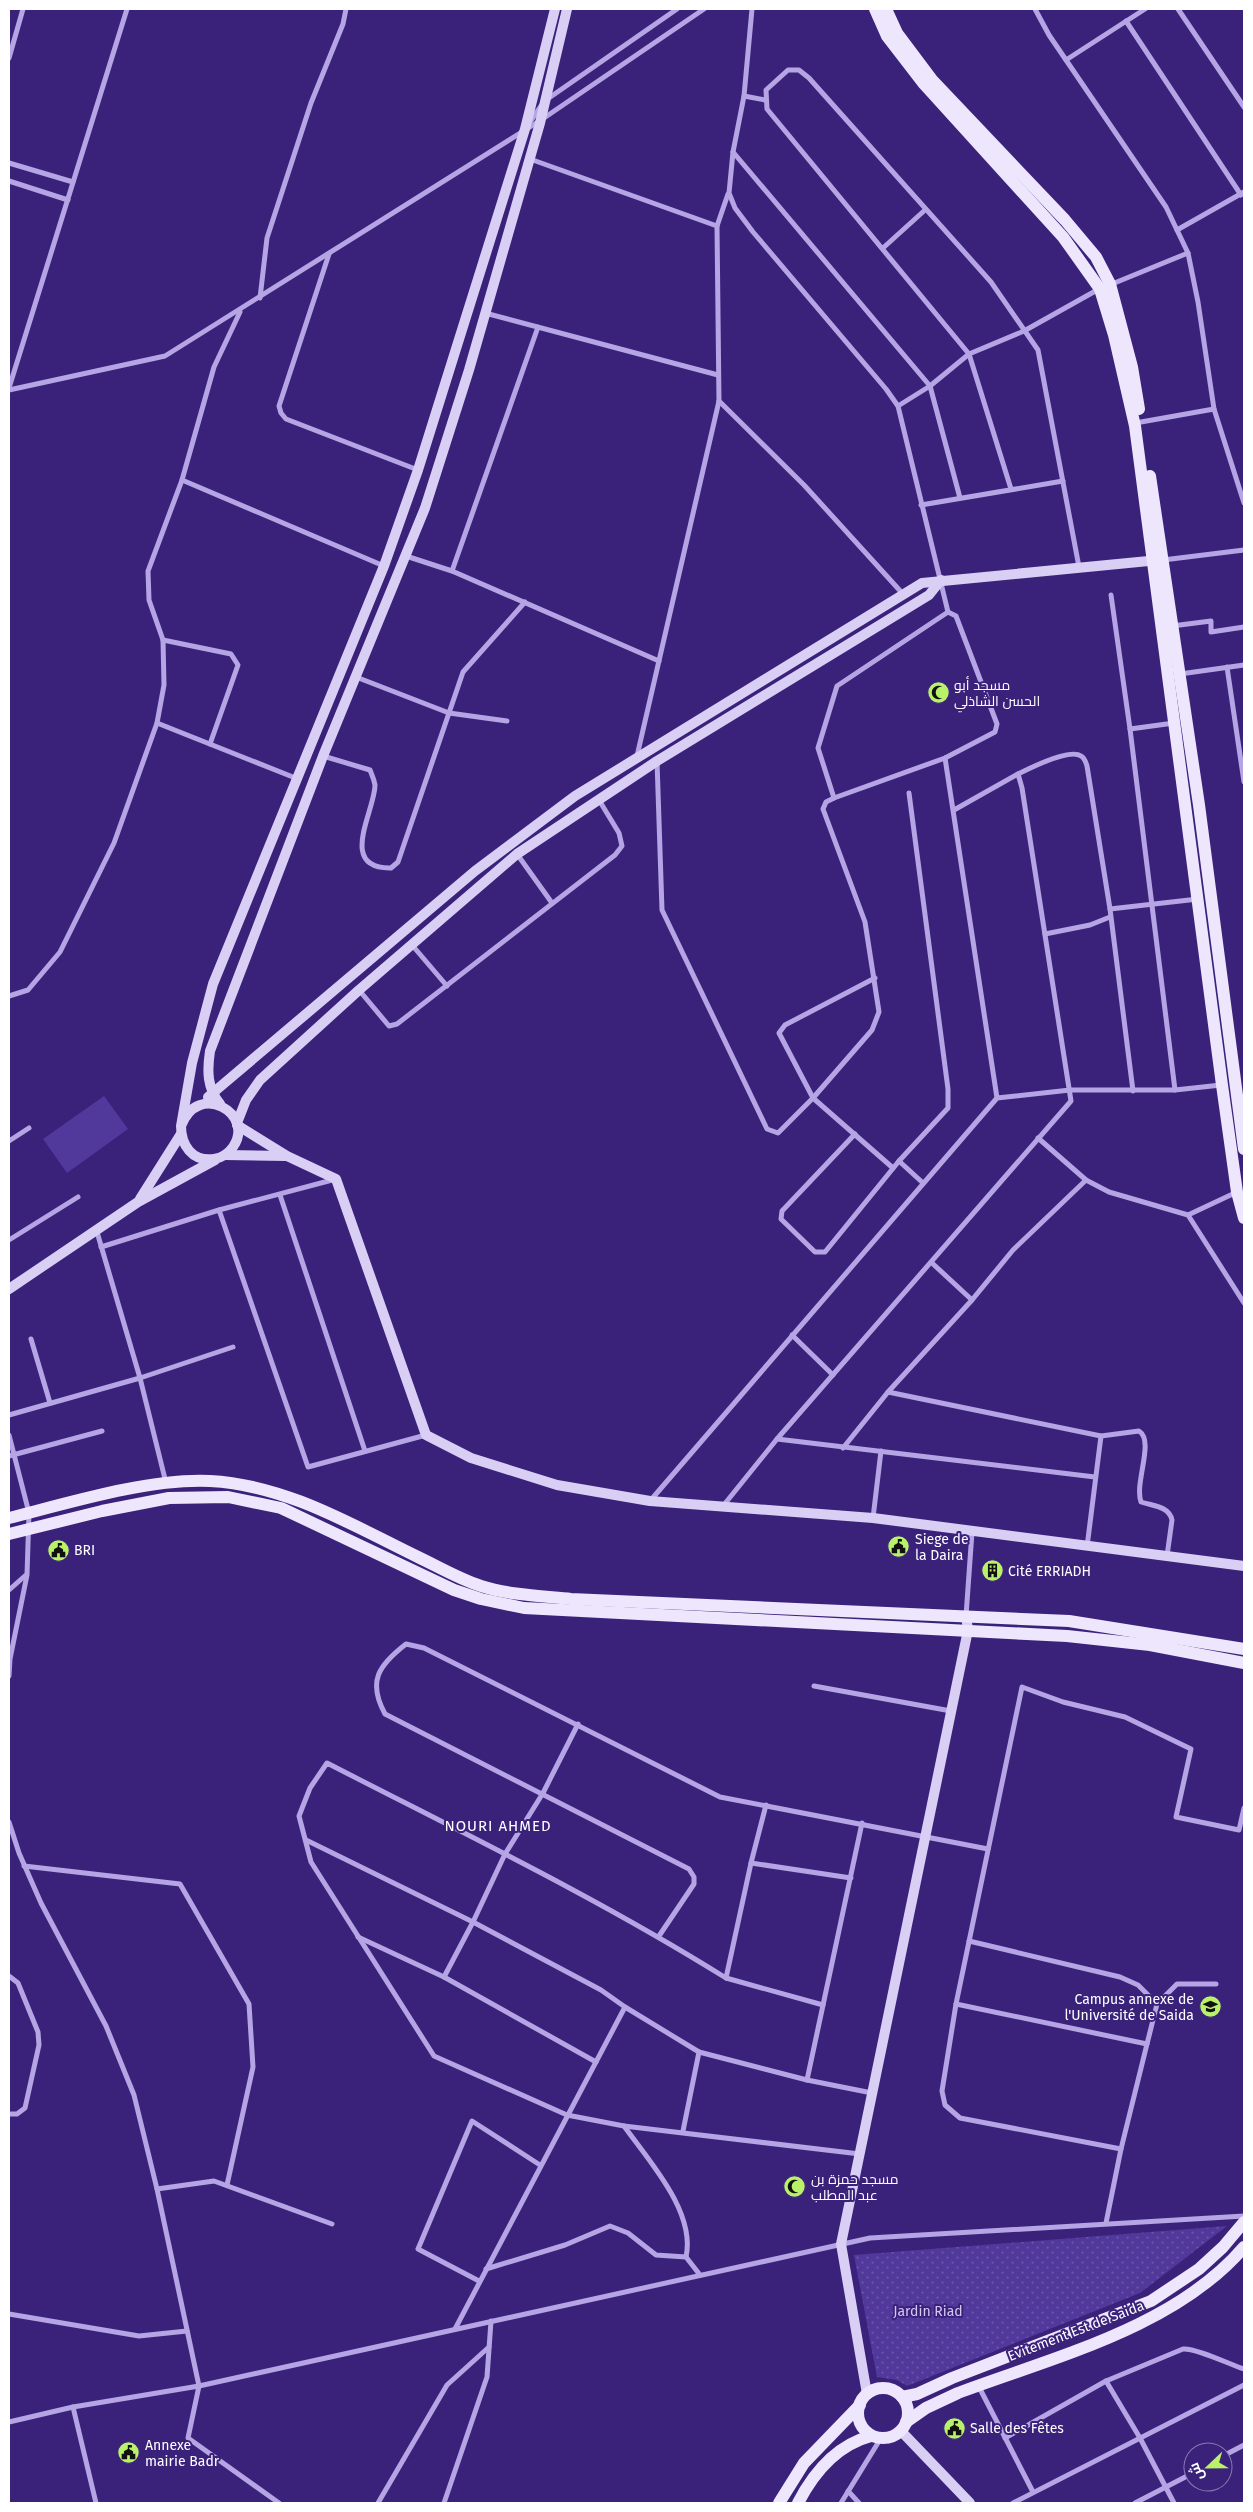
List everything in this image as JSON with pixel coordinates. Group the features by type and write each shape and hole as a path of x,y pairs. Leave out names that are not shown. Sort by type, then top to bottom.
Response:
{"main road":[{"path":"286,1156 200,1158 187,1149 181,1130 192,1063 213,984 384,566 418,470 525,129 554,9"},
{"path":"567,9 541,120 486,313 425,508 323,756 210,1051 208,1076 212,1094 230,1112 237,1124 286,1156 336,1179 426,1435 471,1458 557,1485 650,1501 873,1518 1244,1566"},
{"path":"875,9 887,36 924,84 1064,237 1105,287 1135,426 1179,674 1199,805 1244,1149"},
{"path":"886,9 897,33 933,81 1065,220 1096,257 1132,367 1141,422 1158,560 1174,722 1222,1085 1238,1192 1244,1218"},
{"path":"138,1202 181,1130 190,1110 212,1094 475,871 575,796 922,583 1158,560"},
{"path":"9,1289 138,1202 220,1157 234,1146 237,1124 246,1100 260,1080 411,944 517,854 657,761 929,595 941,580"},
{"path":"190,1110 204,1104 220,1104"},
{"path":"9,1518 91,1498 166,1483 209,1481 273,1491 343,1520 458,1577 504,1591 571,1599 1069,1620 1244,1649"},
{"path":"9,1534 102,1510 169,1498 228,1498 281,1508 454,1590 481,1599 524,1608 968,1630 1150,1645 1244,1663"},
{"path":"876,2437 861,2426 858,2412 863,2400 841,2244 968,1630 966,1616"},
{"path":"902,2398 917,2394 952,2378 1151,2301 1199,2269 1223,2247 1244,2222"},
{"name":"Evitement Est de Saida","path":"904,2426 926,2408 1159,2315 1209,2281 1244,2247"},
{"path":"779,2503 804,2463 863,2400 881,2389 896,2392 902,2398 907,2409 904,2426 895,2435 857,2439 840,2449 817,2474 798,2503"},
{"path":"904,2426 970,2503"}],"street":[{"path":"9,58 23,9"},
{"path":"127,9 9,389 165,356 241,311 541,120 704,9"},
{"path":"260,298 267,238 311,103 343,24 346,9"},
{"path":"525,129 545,100 678,9"},
{"path":"636,759 719,401 717,226 729,193 733,152 744,96 752,9"},
{"path":"1034,9 1066,60 1166,207 1188,253 1198,302 1214,409 1244,503"},
{"path":"1066,60 1145,9"},
{"path":"1178,9 1244,106"},
{"path":"1126,21 1242,194 1177,230"},
{"path":"1011,489 969,354 767,110 766,90 788,70 799,70 809,78 991,282 1038,350 1079,567"},
{"path":"744,96 765,100"},
{"path":"733,152 930,386 960,498"},
{"path":"530,158 717,226"},
{"path":"9,163 73,182"},
{"path":"9,181 68,200"},
{"path":"729,193 735,208 753,232 886,389 898,406 948,612"},
{"path":"882,248 925,210"},
{"path":"898,406 930,386 969,354 1024,331 1105,287 1188,253"},
{"path":"329,254 280,406 281,413 286,420 418,470"},
{"path":"9,996 28,990 60,952 114,843 158,723 164,684 163,640 149,600 148,571 182,480 214,367 241,311"},
{"path":"486,313 718,375"},
{"path":"452,571 538,327"},
{"path":"719,401 804,485 904,594"},
{"path":"1141,422 1214,409"},
{"path":"182,480 384,566"},
{"path":"921,505 1063,481"},
{"path":"1158,560 1244,550"},
{"path":"406,556 452,571 659,661"},
{"path":"1112,595 1175,1090"},
{"path":"323,756 370,770 375,786 360,843 366,858 375,866 391,868 398,862 463,672 525,602"},
{"path":"657,761 662,910 767,1129 778,1133 813,1098 872,1030 879,1012 865,922 823,809 826,802 945,758 996,732 997,724 956,616 948,612"},
{"path":"834,798 818,748 837,686 948,612"},
{"path":"1171,626 1211,621 1211,632 1244,627"},
{"path":"163,640 230,654 236,659 238,665 210,744"},
{"path":"1179,674 1244,665"},
{"path":"1227,667 1244,782"},
{"path":"356,678 449,713 507,721"},
{"path":"1130,729 1174,722"},
{"path":"158,723 298,779"},
{"path":"954,810 1032,766 1071,753 1080,755 1084,759 1088,766 1110,909 1133,1091"},
{"path":"945,758 996,1098"},
{"path":"722,1507 832,1375 1071,1101 1018,774"},
{"path":"854,1134 787,1203 782,1211 781,1219 815,1252 825,1252 893,1168 948,1108 948,1089 909,793"},
{"path":"359,990 389,1026 408,1018 615,855 622,846 619,833 599,799"},
{"path":"517,854 552,903"},
{"path":"1110,909 1198,899"},
{"path":"1045,934 1090,925 1110,917"},
{"path":"411,944 447,986"},
{"path":"875,978 780,1028 779,1033 813,1098 893,1168"},
{"path":"650,1501 996,1098 1070,1090 1175,1090 1222,1085"},
{"path":"9,1141 29,1128"},
{"path":"1038,1138 1086,1180 1118,1195 1188,1215 1238,1192"},
{"path":"899,1161 922,1183"},
{"path":"101,1247 219,1210 336,1179"},
{"path":"843,1448 888,1392 972,1300 1013,1250 1086,1180"},
{"path":"280,1195 365,1452"},
{"path":"9,1240 78,1197"},
{"path":"219,1210 308,1467 426,1435"},
{"path":"1188,1215 1244,1303"},
{"path":"96,1232 140,1378 166,1483"},
{"path":"932,1262 972,1300"},
{"path":"792,1335 832,1375"},
{"path":"30,1339 50,1403"},
{"path":"9,1415 140,1378 233,1347"},
{"path":"888,1392 1101,1436 1139,1431 1144,1434 1146,1443 1137,1493 1141,1502 1167,1510 1171,1514 1172,1520 1167,1557"},
{"path":"12,1455 102,1431"},
{"path":"9,1434 12,1455 29,1513 27,1575 10,1659 9,1676"},
{"path":"1087,1546 1101,1436"},
{"path":"777,1439 1095,1477"},
{"path":"873,1518 881,1451"},
{"path":"966,1616 972,1532"},
{"path":"9,1590 27,1575"},
{"path":"659,1936 694,1884 694,1877 689,1869 385,1714 377,1699 376,1684 387,1659 406,1644 424,1648 720,1796 925,1835 988,1849"},
{"path":"814,1686 951,1711"},
{"path":"1121,2149 960,2118 945,2105 942,2091 956,2004 1022,1687 1063,1702 1125,1717 1191,1749 1176,1817 1239,1830 1244,1808"},
{"path":"444,1977 474,1922 505,1854 543,1793 578,1724"},
{"path":"823,2005 726,1978 659,1936 505,1854 327,1763 310,1788 299,1816 311,1862 434,2056 567,2115 624,2126 860,2154"},
{"path":"726,1978 751,1863 766,1805"},
{"path":"9,1822 24,1866 48,1918 117,2049 134,2095 157,2190 199,2386 188,2438 279,2503"},
{"path":"807,2080 862,1823"},
{"path":"306,1840 474,1922 601,1990 625,2007 699,2052 807,2080 872,2093"},
{"path":"751,1863 850,1878"},
{"path":"24,1866 180,1884 248,2004 253,2067 227,2185"},
{"path":"358,1937 444,1977 596,2062"},
{"path":"969,1941 1120,1977 1138,1985 1158,2004"},
{"path":"9,1976 18,1983 37,2025 39,2038 25,2108 17,2114 9,2114"},
{"path":"1106,2223 1121,2149 1158,2004 1178,1984 1216,1984"},
{"path":"956,2004 1147,2044"},
{"path":"455,2329 625,2007"},
{"path":"683,2132 699,2052"},
{"path":"480,2281 418,2249 472,2121 540,2165"},
{"path":"624,2126 670,2191 684,2221 689,2245 686,2257"},
{"path":"157,2190 214,2181 332,2224"},
{"path":"9,2422 73,2407 199,2386 870,2238 1244,2216"},
{"path":"486,2269 565,2245 610,2226 628,2233 656,2255 686,2257 700,2275"},
{"path":"9,2314 138,2336 187,2331"},
{"path":"444,2503 487,2377 491,2321"},
{"path":"378,2503 447,2385 489,2346"},
{"path":"1004,2438 1106,2381 1183,2349 1192,2348 1214,2359 1244,2369"},
{"path":"1106,2381 1140,2438 1174,2503"},
{"path":"1013,2503 1244,2385"},
{"path":"978,2386 1033,2492"},
{"path":"73,2407 96,2503"},
{"path":"840,2503 876,2437"},
{"path":"1135,2503 1183,2479"},
{"path":"848,2491 859,2503"}],"green space":[{"path":"104,1096 128,1129 67,1173 43,1139"},
{"name":"Jardin Riad","path":"1227,2226 1140,2293 907,2386 897,2380 877,2377 854,2255"}],"place":[{"name":"مسجد أبو الحسن الشاذلي","path":"938,693"},
{"name":"Siege de la Daira","path":"899,1547"},
{"name":"BRI","path":"58,1550"},
{"name":"Cité ERRIADH","path":"992,1571"},
{"name":"Campus annexe de l'Université de Saida","path":"1210,2007"},
{"name":"مسجد حمزة بن عبد المطلب","path":"795,2187"},
{"name":"Salle des Fêtes","path":"954,2428"},
{"name":"Annexe mairie Badr","path":"129,2453"}],"district":[{"name":"NOURI AHMED","path":"498,1826"}]}
